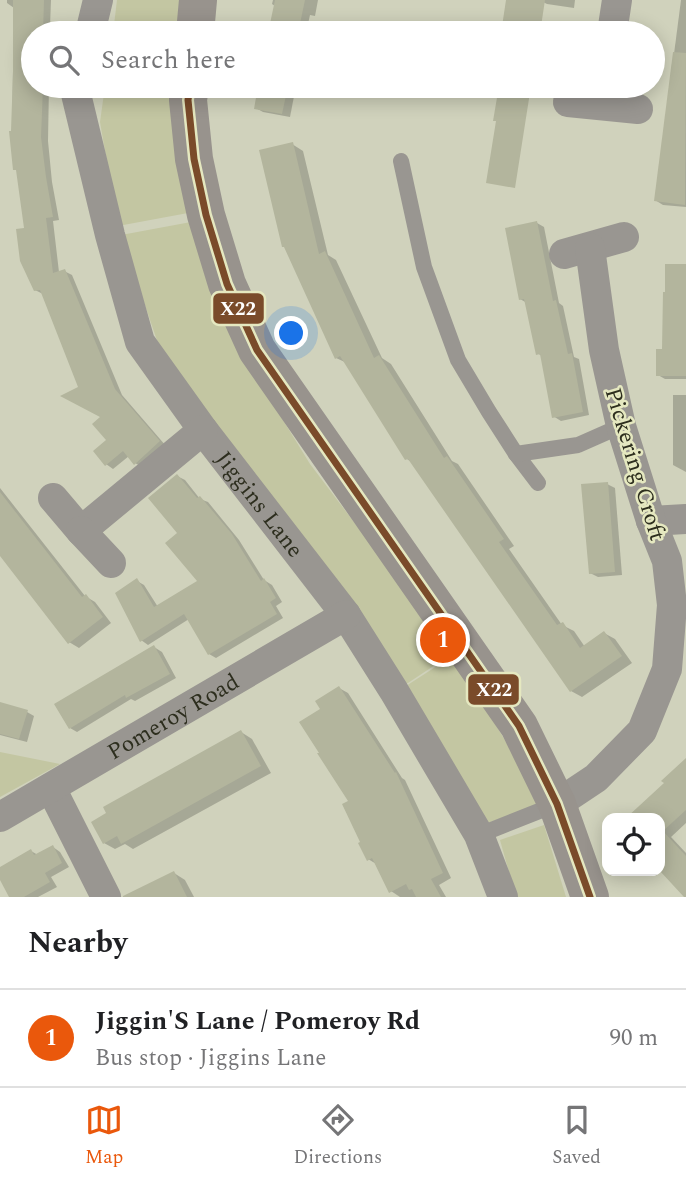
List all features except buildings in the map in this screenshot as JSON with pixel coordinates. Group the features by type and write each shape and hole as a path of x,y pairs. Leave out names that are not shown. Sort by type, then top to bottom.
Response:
{"street":[{"path":"93,21 98,0"},
{"path":"196,21 198,0"},
{"path":"614,21 617,0"},
{"name":"Jiggins Lane","path":"77,98 110,235 140,342 203,430 346,615 479,835 503,897"},
{"path":"188,98 194,159 206,215 227,284 257,350 519,726 557,804 590,897"},
{"path":"568,102 588,98"},
{"path":"610,98 638,109"},
{"name":"Pickering Croft","path":"557,804 596,778 642,731 667,669 672,605 667,561 651,521 621,426 577,251 624,237"},
{"path":"81,531 203,430"},
{"path":"53,498 111,563"},
{"path":"651,521 686,519"},
{"name":"Pomeroy Road","path":"0,817 346,615"},
{"path":"51,788 106,897"}],"lane":[{"path":"401,161 424,267 458,360 516,454 538,483"},
{"path":"516,454 578,445 621,426"},
{"path":"479,835 557,804"}],"green space":[{"path":"117,0 184,0 181,21 114,21"},
{"path":"103,98 178,98 188,213 118,226 100,122"},
{"path":"191,222 238,347 310,464 453,653 405,685 162,355 121,235"},
{"path":"454,655 543,804 482,825 406,686"},
{"path":"0,752 60,764 0,797"},
{"path":"544,825 566,897 516,897 500,840"}],"transit line":[{"name":"X22","path":"188,98 194,159 206,215 227,284 257,350 519,726 557,804 590,897"}],"place":[{"name":"Jiggin'S Lane / Pomeroy Rd","path":"443,640"}]}
